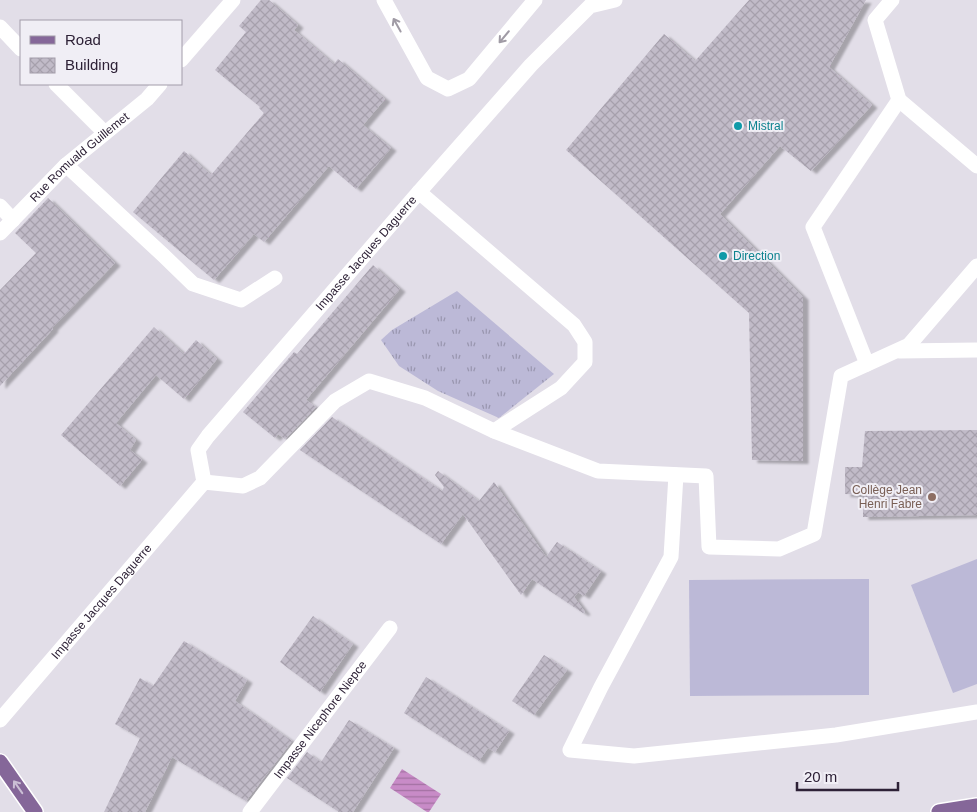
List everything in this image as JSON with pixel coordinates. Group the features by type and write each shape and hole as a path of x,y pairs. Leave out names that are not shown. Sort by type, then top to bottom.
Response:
{"main road":[{"path":"0,762 35,812"},
{"path":"939,812 977,806"}],"street":[{"path":"182,59 233,0"},
{"path":"384,0 427,78 448,89 469,79 535,0"},
{"path":"419,192 531,65 590,6 615,0"},
{"path":"892,0 875,20 900,100 977,166"},
{"path":"0,28 20,48"},
{"path":"57,85 104,133"},
{"name":"Rue Romuald Guillemet","path":"0,233 66,165 147,99 159,85"},
{"path":"867,364 813,227 900,100"},
{"path":"66,165 193,284 241,300 276,278"},
{"name":"Impasse Jacques Daguerre","path":"0,720 204,482 198,450 208,436 419,192 574,325 586,342 585,362 561,388 494,431"},
{"path":"0,206 13,220"},
{"path":"204,482 243,486 260,478 335,401 369,381 425,398 494,431 598,471 706,476 710,547 779,549 814,534 841,376 909,345 977,266"},
{"path":"896,351 977,350"},
{"path":"676,475 671,557 570,750 634,756 836,736 977,712"},
{"name":"Impasse Nicephore Niepce","path":"250,812 390,628"}],"green space":[{"path":"457,291 554,374 499,418 438,391 399,366 381,340 392,330"},
{"path":"977,559 977,684 953,693 911,585"},
{"path":"869,579 869,695 690,696 689,580"}],"shaded area":[{"path":"402,769 441,794 429,812 390,788"}],"building":[{"path":"261,0 269,0 298,25 294,30 334,64 338,59 385,99 363,125 391,148 356,189 329,166 264,242 254,234 214,280 133,212 184,151 211,175 264,113 260,107 215,70 246,32 239,26"},
{"path":"749,0 866,0 829,67 872,105 811,171 780,146 720,214 803,297 803,461 752,460 749,313 566,150 664,34 695,61"},
{"path":"48,198 115,263 52,328 0,386 0,290 36,253 15,233"},
{"path":"373,265 400,289 306,400 316,407 285,439 278,434 275,438 243,412 294,352 297,354"},
{"path":"154,327 184,354 196,340 217,359 184,399 156,375 116,423 136,440 130,450 142,460 120,486 61,435"},
{"path":"332,417 442,491 444,487 435,475 438,471 479,501 494,482 546,557 557,542 601,571 584,596 578,592 574,597 585,612 583,613 532,579 521,595 463,514 441,544 300,450"},
{"path":"977,430 977,515 863,517 863,495 845,494 845,467 862,467 865,431"},
{"path":"313,616 353,644 320,692 280,662"},
{"path":"184,641 247,680 235,701 292,741 246,801 172,757 145,812 104,812 140,738 115,724 140,678 153,686"},
{"path":"544,655 567,670 534,715 512,701"},
{"path":"426,677 509,731 495,752 488,748 479,761 404,713"},
{"path":"349,720 394,748 353,812 339,812 287,778 307,752 321,762"}],"place":[{"name":"Mistral","path":"738,126"},
{"name":"Direction","path":"723,256"},
{"name":"Collège Jean Henri Fabre","path":"932,497"}]}
